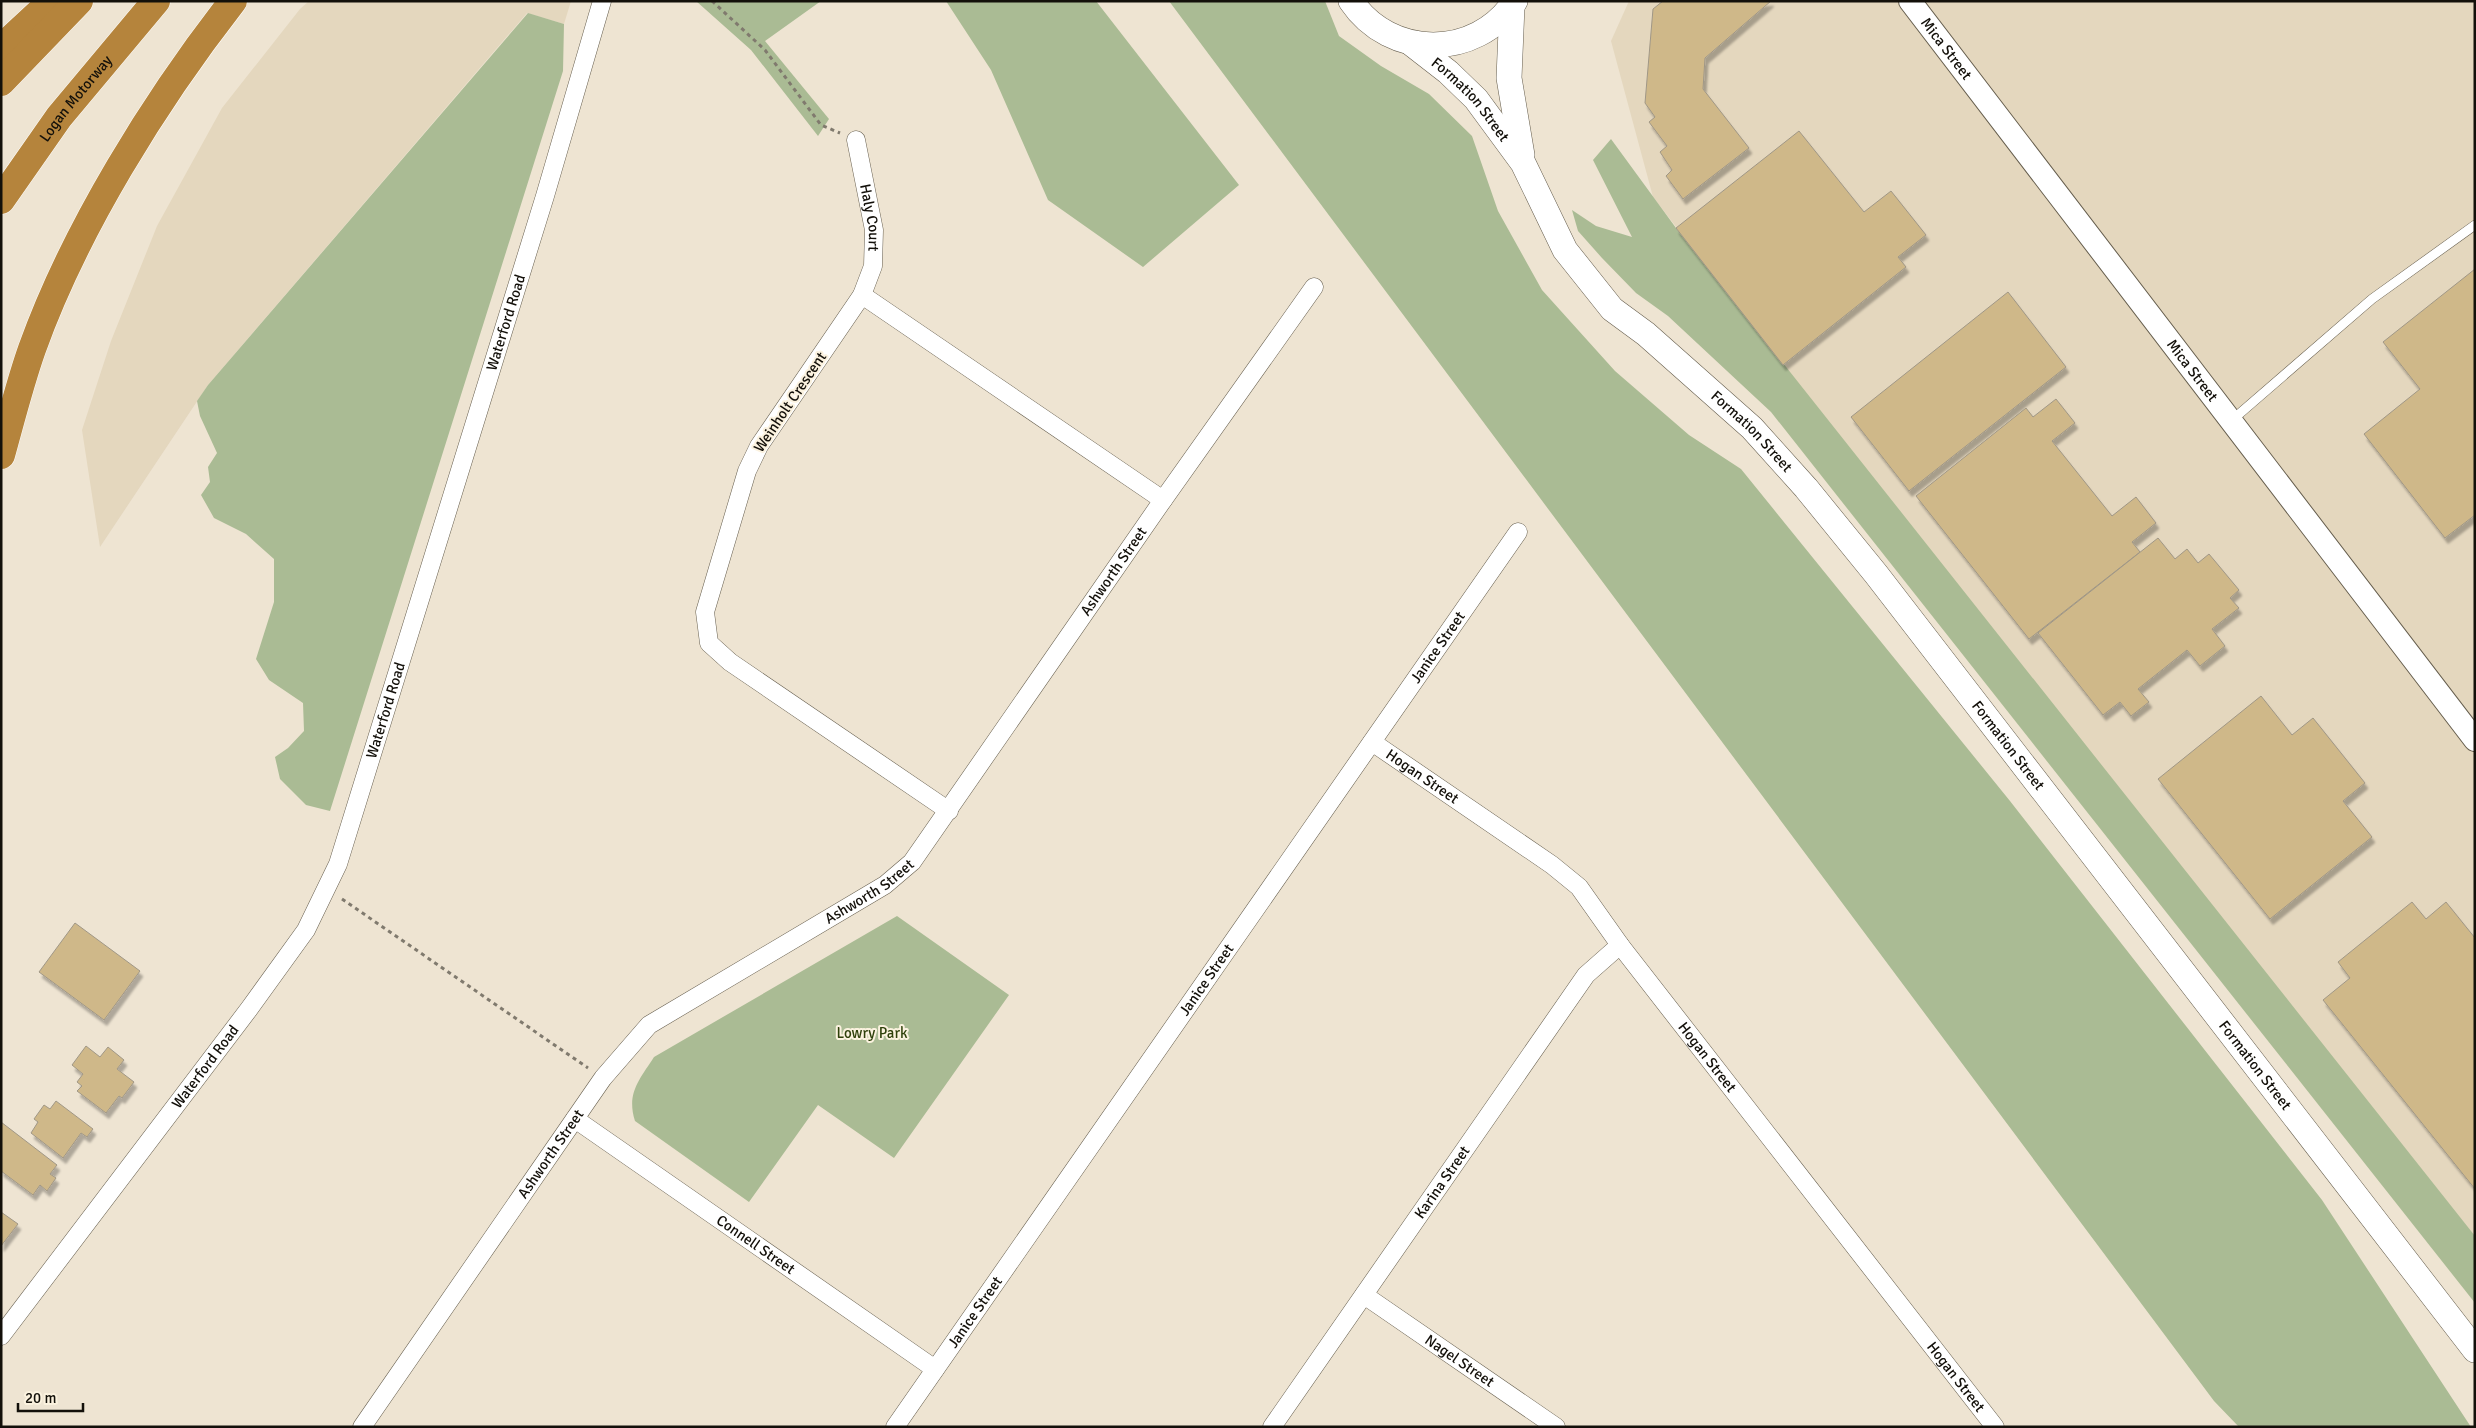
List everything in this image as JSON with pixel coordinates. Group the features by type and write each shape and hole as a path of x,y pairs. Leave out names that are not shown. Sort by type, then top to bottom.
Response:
{"highway":[{"path":"1,48 52,1"},
{"path":"1,82 79,1"},
{"name":"Logan Motorway","path":"1,200 59,117 156,1"},
{"path":"1,455 32,348 57,289 84,233 121,166 165,96 205,38 234,1"}],"main road":[{"path":"1351,1 1360,14 1384,33 1412,44 1440,46 1467,40 1492,26 1513,4"},
{"name":"Formation Street","path":"1513,4 1509,78 1523,162"},
{"name":"Formation Street","path":"1412,44 1448,72 1476,98 1523,162 1565,250 1612,309 1653,340 1752,428 1806,488 1876,574 2475,1350"}],"street":[{"name":"Waterford Road","path":"1,1336 249,1009 306,930 338,864 546,196 602,1"},
{"name":"Mica Street","path":"1910,1 2474,738"},
{"name":"Haly Court","path":"856,140 874,230 873,266 862,295"},
{"name":"Ashworth Street","path":"362,1427 603,1078 649,1025 884,885 912,862 1163,500 1314,288"},
{"path":"862,295 1163,500"},
{"name":"Weinholt Crescent","path":"862,295 759,446 747,471 706,612 709,643 730,662 948,811"},
{"name":"Janice Street","path":"895,1427 1518,532"},
{"name":"Hogan Street","path":"1372,742 1552,865 1579,887 1620,945 1995,1427"},
{"name":"Karina Street","path":"1272,1427 1586,975 1620,945"},
{"name":"Connell Street","path":"575,1120 935,1369"},
{"name":"Nagel Street","path":"1364,1295 1556,1427"}],"lane":[{"path":"2231,421 2372,299 2475,225"}],"path":[{"path":"712,1 765,50 821,125 856,140"},
{"path":"326,889 603,1078"}],"shaded area":[{"path":"309,1 571,1 564,24 527,13 208,385 100,547 82,430 111,341 157,226 222,108 300,9"},
{"path":"1629,1 2475,1 2475,1237 1783,365 1653,197 1611,41"}],"green space":[{"path":"696,1 821,1 765,41 829,119 818,136 751,50"},
{"path":"946,1 1096,1 1239,185 1143,267 1048,200 991,70"},
{"path":"1169,1 1325,1 1339,36 1381,66 1429,94 1472,136 1498,211 1542,290 1615,371 1689,435 1741,469 2010,801 2322,1200 2471,1427 2239,1427 2214,1401"},
{"path":"528,13 564,24 563,71 330,811 306,805 280,779 275,757 288,748 304,731 303,703 269,680 256,659 274,602 274,559 246,534 214,518 201,495 210,482 208,467 217,453 200,416 197,401 208,385"},
{"path":"1611,139 1676,228 2475,1236 2475,1303 1771,412 1668,316 1636,293 1578,231 1572,210 1596,226 1632,237 1593,160"},
{"name":"Lowry Park","path":"897,916 1009,995 894,1158 818,1105 749,1202 635,1121 632,1102 633,1094 639,1080 654,1057"}],"building":[{"path":"1663,1 1771,1 1705,58 1703,89 1749,148 1683,199 1666,176 1672,170 1660,152 1667,146 1649,122 1655,117 1645,103 1653,9"},
{"path":"1799,131 1864,212 1891,191 1926,235 1898,257 1906,267 1783,365 1676,228"},
{"path":"2475,269 2475,515 2445,538 2364,434 2420,389 2383,342"},
{"path":"2008,292 2066,367 1909,491 1851,417"},
{"path":"2056,399 2075,423 2052,441 2112,516 2136,497 2156,523 2132,542 2140,552 2029,639 1916,496 2026,408 2033,417"},
{"path":"2158,538 2175,559 2187,549 2198,563 2209,554 2239,590 2230,598 2239,608 2212,629 2225,646 2200,666 2187,650 2138,689 2149,702 2131,716 2120,702 2103,715 2038,633"},
{"path":"2261,696 2292,735 2313,718 2365,783 2343,801 2372,837 2270,919 2158,779"},
{"path":"2412,902 2426,919 2446,902 2475,938 2475,1189 2323,1000 2350,978 2338,962"},
{"path":"75,923 140,971 104,1020 39,972"},
{"path":"86,1046 100,1057 108,1047 124,1060 117,1069 134,1082 122,1098 119,1096 106,1113 77,1091 82,1086 77,1082 83,1074 72,1065"},
{"path":"56,1101 93,1129 87,1137 81,1133 63,1158 31,1133 38,1122 34,1119 44,1105 50,1109"},
{"path":"1,1122 57,1165 50,1174 56,1178 47,1191 40,1185 33,1195 1,1171"},
{"path":"1,1212 18,1224 1,1246"}]}
